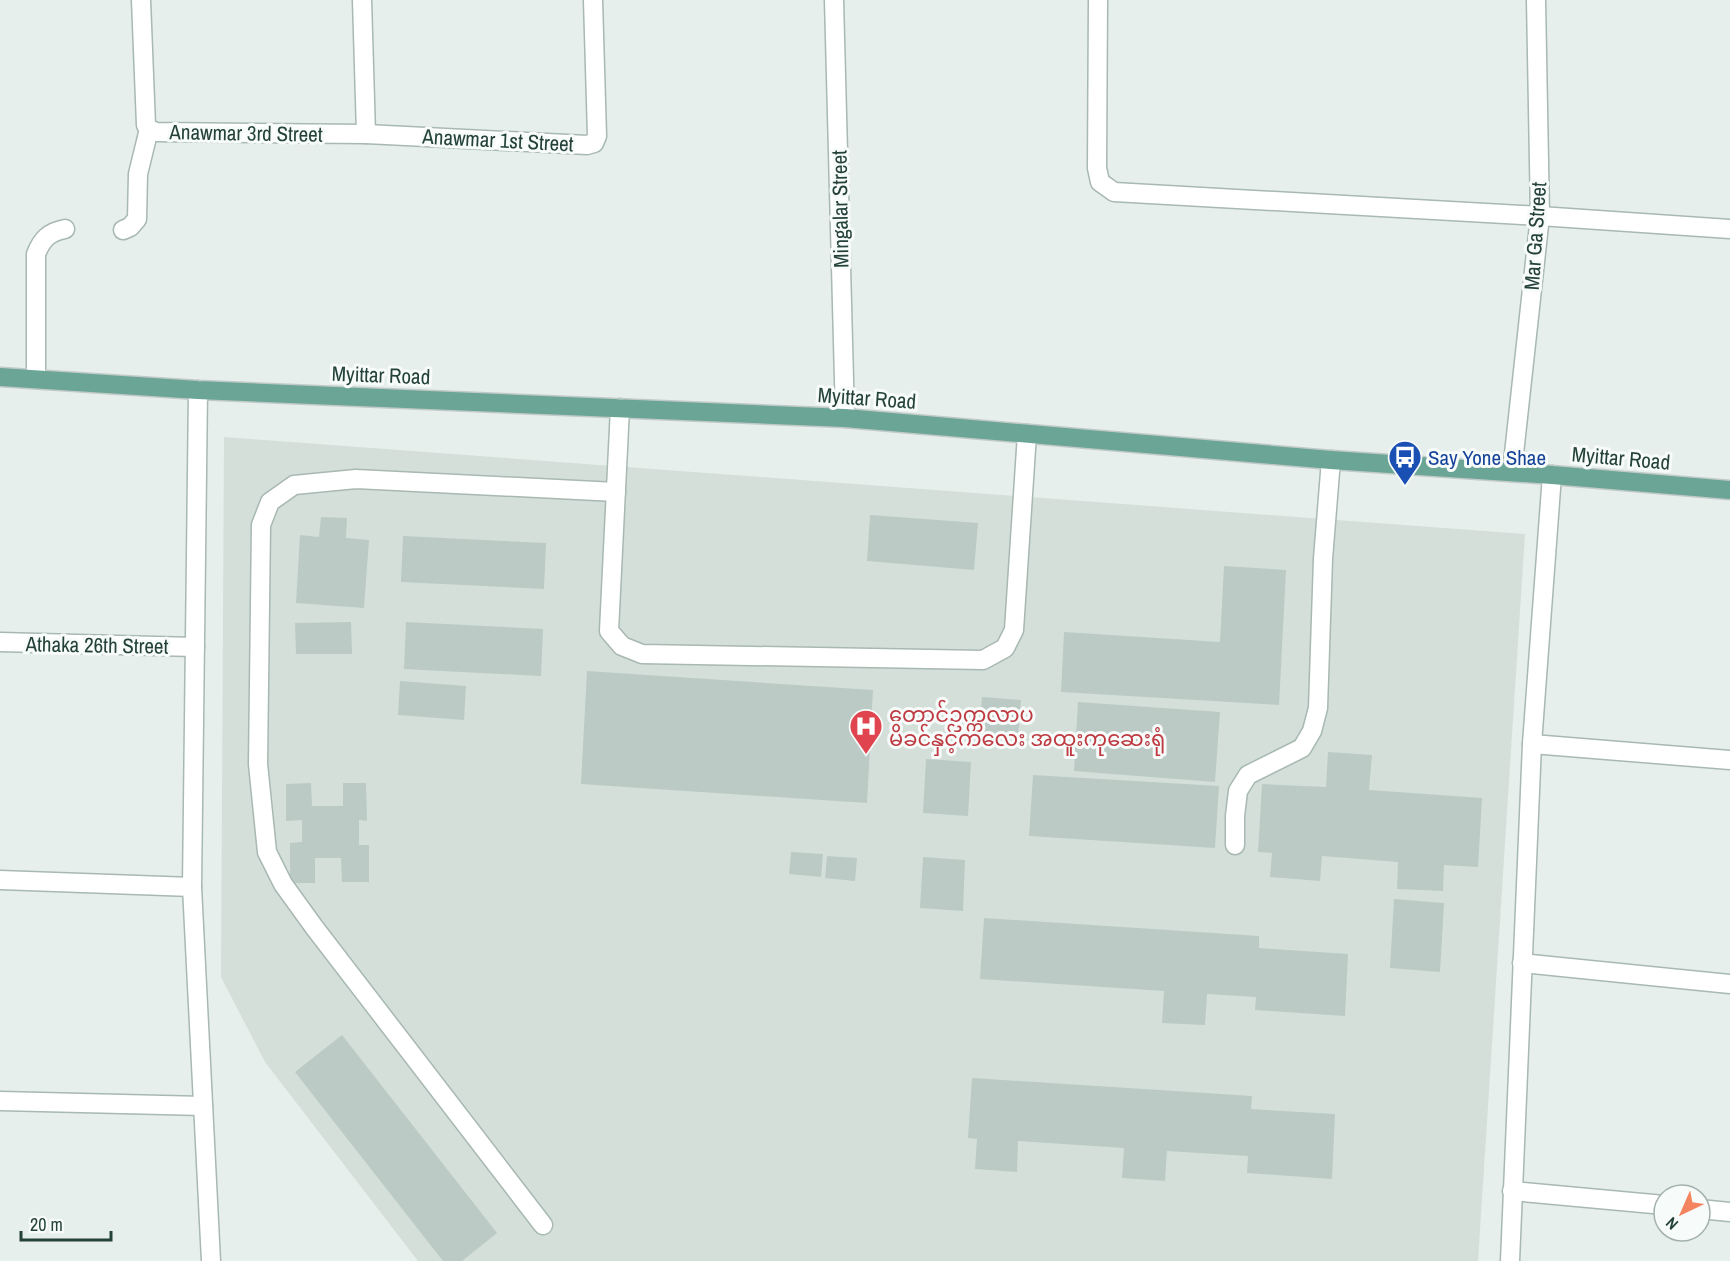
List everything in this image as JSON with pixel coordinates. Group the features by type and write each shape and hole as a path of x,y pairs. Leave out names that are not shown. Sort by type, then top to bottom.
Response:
{"main road":[{"name":"Myittar Road","path":"0,377 198,390 845,418 1331,460 1730,490"}],"street":[{"name":"Anawmar 3rd Street","path":"141,0 146,125 149,129 156,132 366,134"},
{"path":"362,0 366,134"},
{"name":"Anawmar 1st Street","path":"366,134 587,145 594,143 597,136 593,0"},
{"name":"Mingalar Street","path":"834,0 845,418"},
{"path":"1098,0 1097,168 1100,182 1114,192 1730,229"},
{"name":"Mar Ga Street","path":"1512,472 1540,216 1536,0"},
{"path":"123,230 130,227 137,219 138,174 149,129"},
{"path":"36,379 36,254 46,236 54,231 65,229"},
{"path":"198,390 192,887 211,1261"},
{"path":"621,408 609,631 622,646 642,654 983,660 1005,648 1014,630 1027,434"},
{"path":"1234,845 1238,791 1248,775 1302,748 1312,731 1318,708 1323,559 1331,460"},
{"path":"1510,1261 1532,744 1552,475"},
{"path":"543,1225 314,927 283,884 267,852 258,764 261,525 270,502 294,485 356,479 616,492"},
{"name":"Athaka 26th Street","path":"0,642 195,647"},
{"path":"1532,744 1730,760"},
{"path":"0,880 192,887"},
{"path":"1522,963 1730,984"},
{"path":"0,1101 203,1106"},
{"path":"1512,1191 1652,1204"},
{"path":"1712,1210 1730,1212"}],"shaded area":[{"name":"တောင်ဥက္ကလာပ မိခင်နှင့်ကလေး အထူးကုဆေးရုံ","path":"224,437 1525,534 1478,1261 418,1261 265,1062 221,977"}],"building":[{"path":"870,515 978,523 974,570 867,561"},
{"path":"321,517 347,518 346,538 369,540 364,608 296,603 300,535 319,537"},
{"path":"403,536 546,543 544,589 401,582"},
{"path":"1224,566 1286,570 1279,705 1061,692 1064,632 1220,642"},
{"path":"351,622 352,654 296,654 295,623"},
{"path":"406,622 543,629 541,676 404,669"},
{"path":"587,671 873,690 867,803 581,784"},
{"path":"400,681 466,686 464,720 398,715"},
{"path":"982,697 1021,700 1018,736 979,734"},
{"path":"1078,702 1220,712 1215,782 1074,771"},
{"path":"1328,752 1372,755 1369,790 1482,798 1478,867 1444,865 1443,891 1397,889 1398,862 1322,856 1320,881 1270,877 1272,853 1258,852 1262,784 1326,787"},
{"path":"926,759 971,762 968,816 923,813"},
{"path":"1033,775 1219,786 1215,848 1029,836"},
{"path":"311,783 312,806 343,806 343,783 366,783 367,821 359,820 359,845 369,845 369,882 342,882 341,858 315,858 315,883 290,883 290,843 302,842 302,820 286,821 286,784"},
{"path":"791,852 823,854 821,877 789,874"},
{"path":"827,856 857,858 855,881 825,878"},
{"path":"923,857 965,860 963,911 920,908"},
{"path":"1394,899 1444,903 1440,972 1390,968"},
{"path":"984,918 1259,936 1259,948 1348,954 1345,1016 1255,1010 1256,997 1207,994 1205,1025 1162,1023 1164,991 980,979"},
{"path":"342,1035 497,1233 462,1261 443,1261 295,1072"},
{"path":"972,1078 1252,1096 1251,1109 1335,1114 1332,1179 1247,1173 1248,1156 1167,1151 1165,1181 1122,1178 1124,1148 1018,1141 1017,1172 975,1169 977,1139 968,1138"}],"place":[{"name":"Say Yone Shae","path":"1405,486"},
{"name":"တောင်ဥက္ကလာပ မိခင်နှင့်ကလေး အထူးကုဆေးရုံ","path":"866,755"}]}
